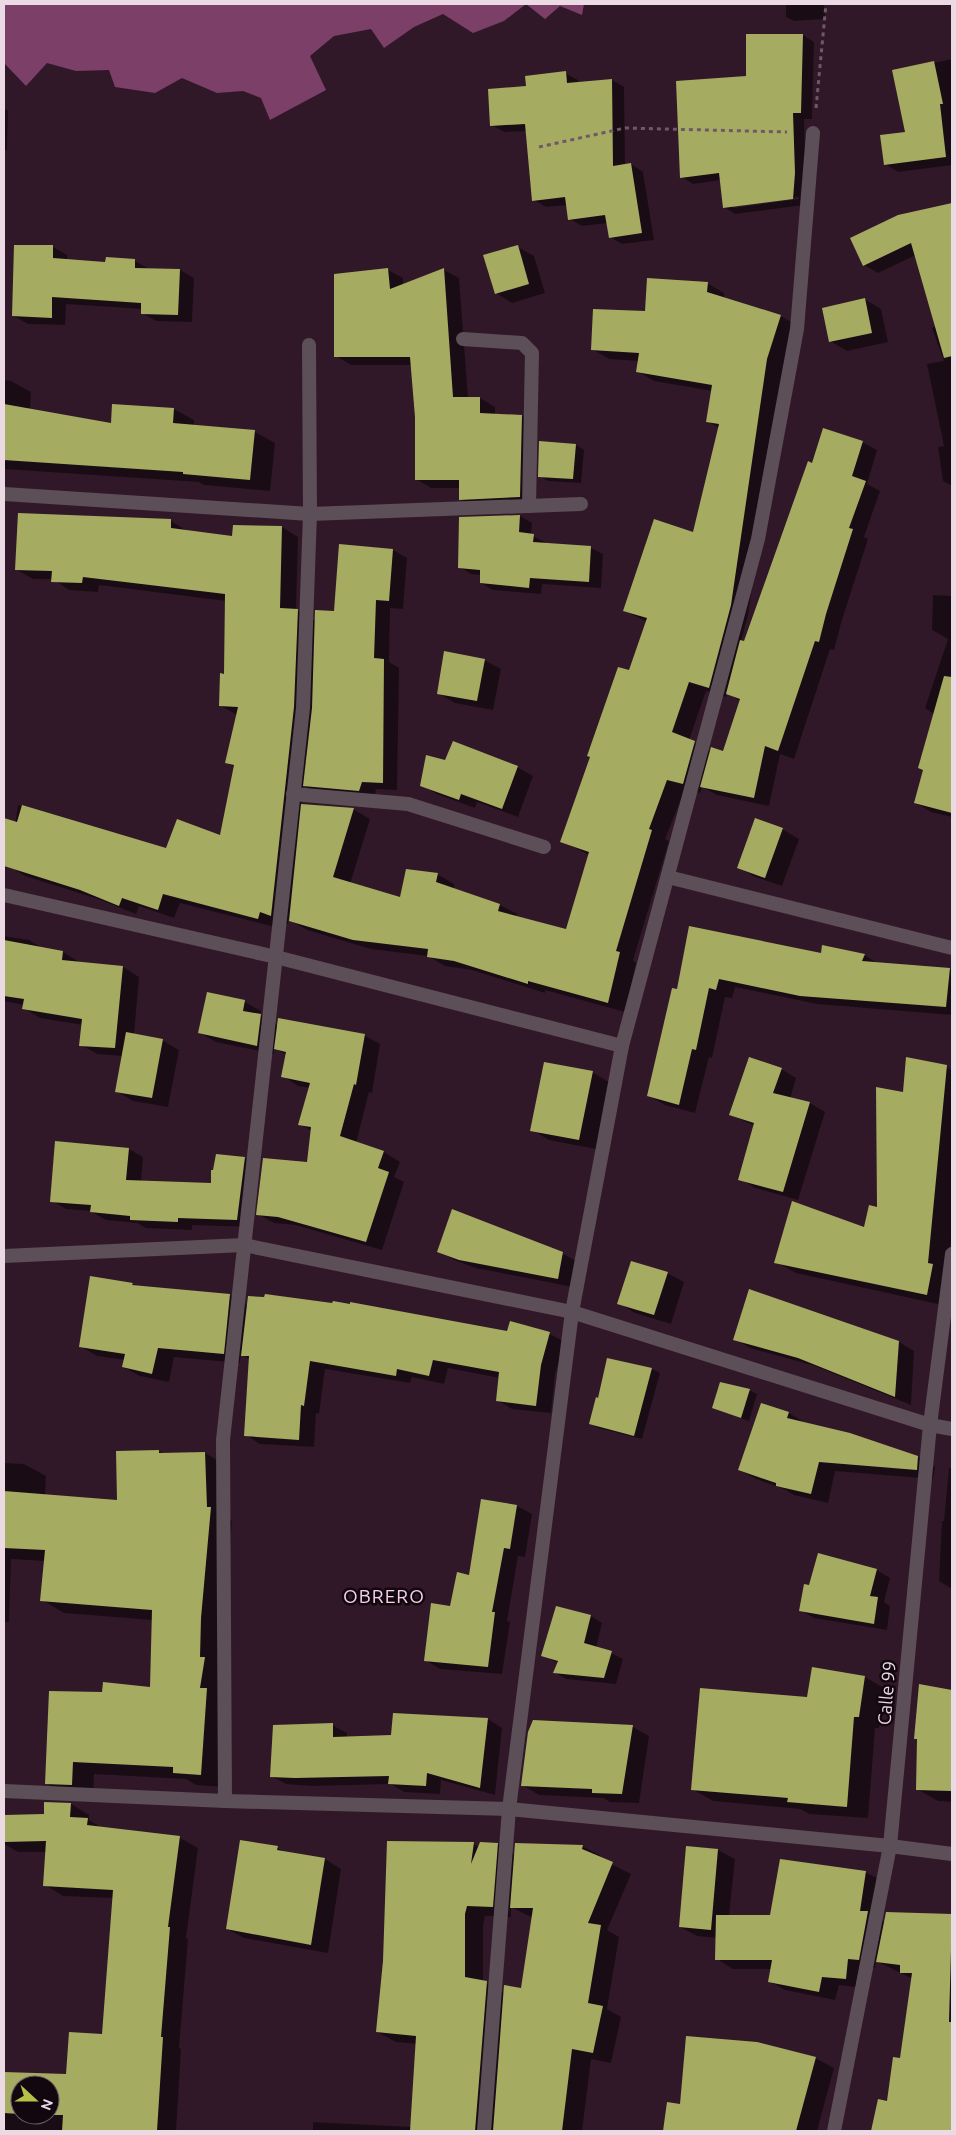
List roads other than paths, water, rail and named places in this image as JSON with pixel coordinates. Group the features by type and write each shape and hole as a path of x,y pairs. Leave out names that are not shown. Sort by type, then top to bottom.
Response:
{"street":[{"path":"484,2131 509,1809 572,1312 622,1046 758,539 797,329 813,133"},
{"path":"463,339 522,343 532,353 529,506"},
{"path":"225,1801 223,1440 303,708 310,514 309,345"},
{"path":"4,494 310,514 581,504"},
{"path":"293,794 408,804 544,847"},
{"path":"668,877 952,948"},
{"path":"4,895 276,957 622,1046"},
{"path":"4,1256 244,1245 572,1312 930,1425 952,1429"},
{"name":"Calle 99","path":"834,2131 890,1846 930,1425 952,1254"},
{"path":"4,1791 225,1801 509,1809 890,1846 952,1854"}],"district":[{"name":"OBRERO","path":"384,1596"}]}
